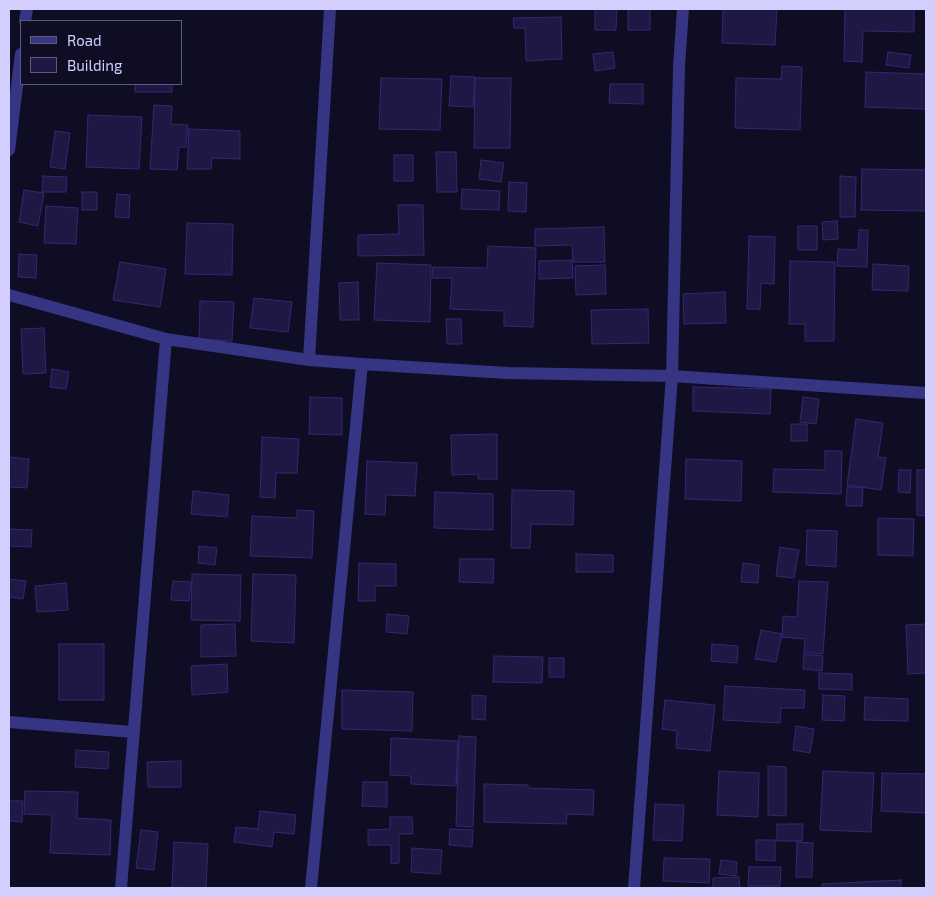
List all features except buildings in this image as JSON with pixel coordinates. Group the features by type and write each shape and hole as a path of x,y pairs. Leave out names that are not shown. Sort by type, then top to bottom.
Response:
{"street":[{"path":"309,360 330,9"},
{"path":"634,888 672,376 679,66 683,9"},
{"path":"9,150 20,62"},
{"path":"9,295 166,339 309,360 507,373 672,376 926,393"},
{"path":"121,888 166,339"},
{"path":"311,888 362,364"},
{"path":"9,722 134,732"}]}
